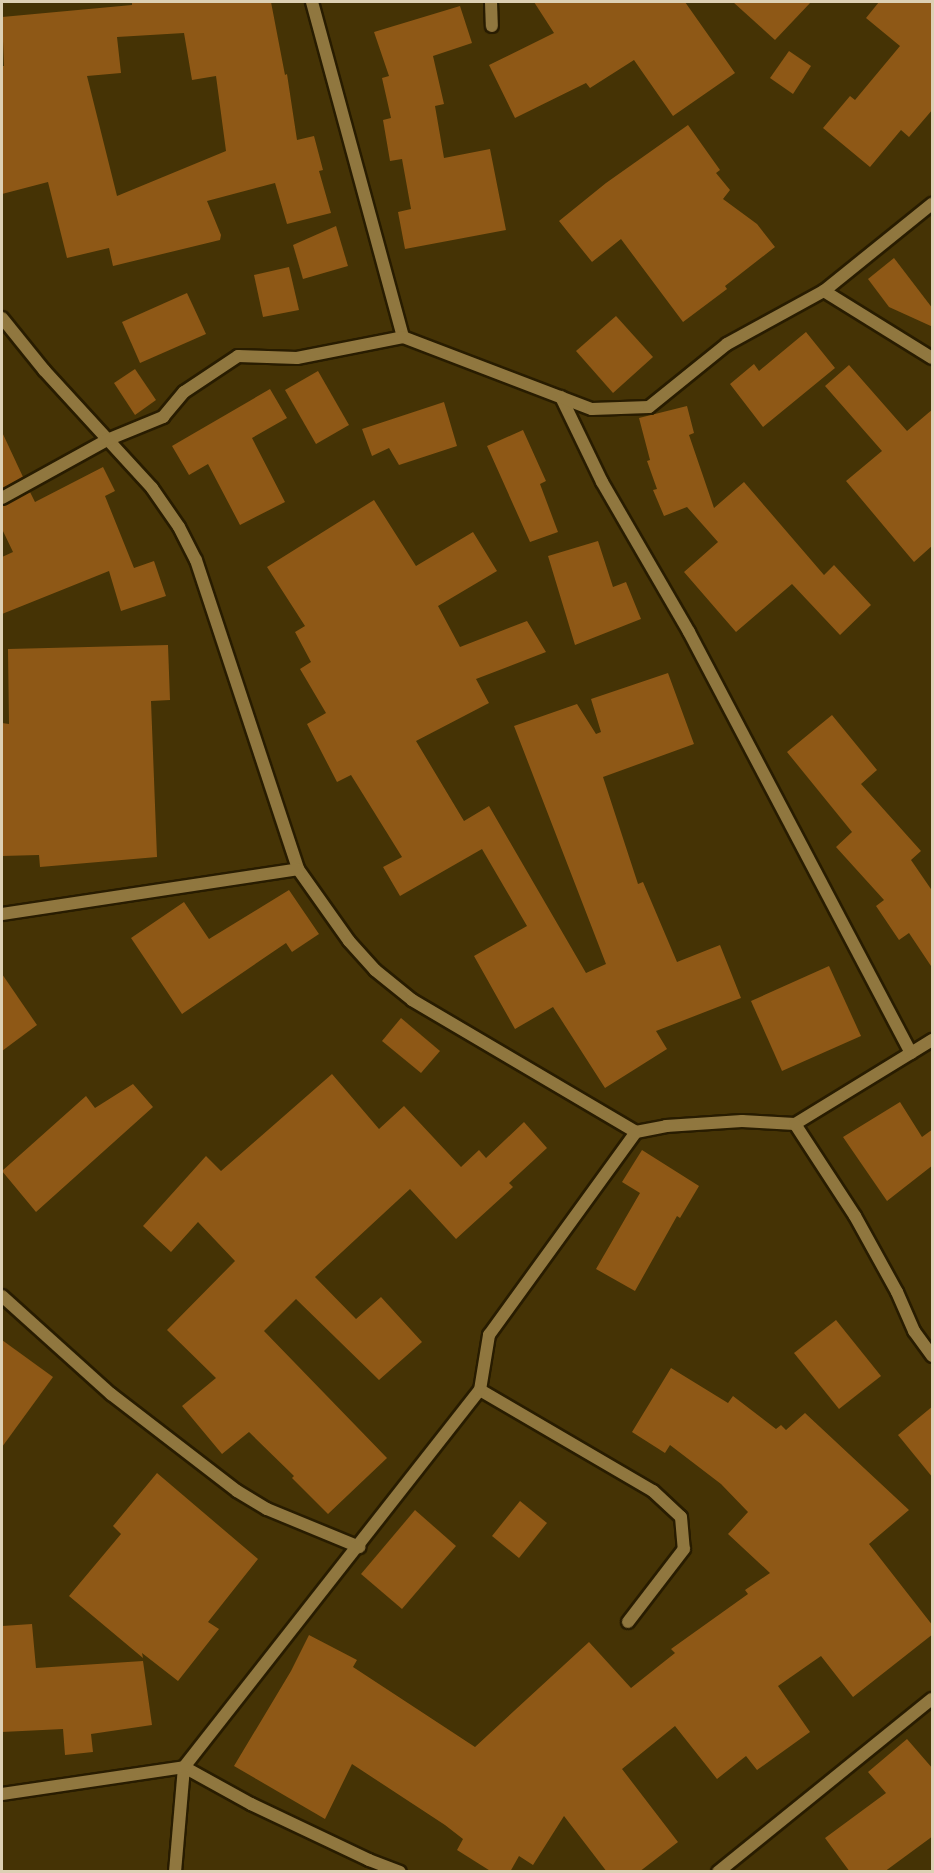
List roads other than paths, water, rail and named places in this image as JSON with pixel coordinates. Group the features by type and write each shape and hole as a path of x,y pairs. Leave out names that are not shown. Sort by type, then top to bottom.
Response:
{"street":[{"path":"312,2 403,337"},
{"path":"491,2 492,26"},
{"path":"2,498 107,440 163,417 184,392 238,356 297,358 403,337 592,409 649,407 727,344 824,291 933,204"},
{"path":"824,291 933,358"},
{"path":"2,318 107,440 152,488 179,527 196,560 298,869 349,941 375,970 412,1000 636,1132 666,1126 742,1121 795,1124 933,1040"},
{"path":"561,397 602,482 689,632 911,1053"},
{"path":"2,914 298,869"},
{"path":"795,1124 855,1216 897,1292 914,1330 933,1356"},
{"path":"175,1872 184,1767 480,1390 489,1335 636,1132"},
{"path":"2,1296 111,1394 237,1491 267,1509 359,1547"},
{"path":"480,1390 653,1491 681,1517 684,1549 628,1622"},
{"path":"718,1872 933,1699"},
{"path":"2,1794 184,1767 251,1804 400,1872"}]}
